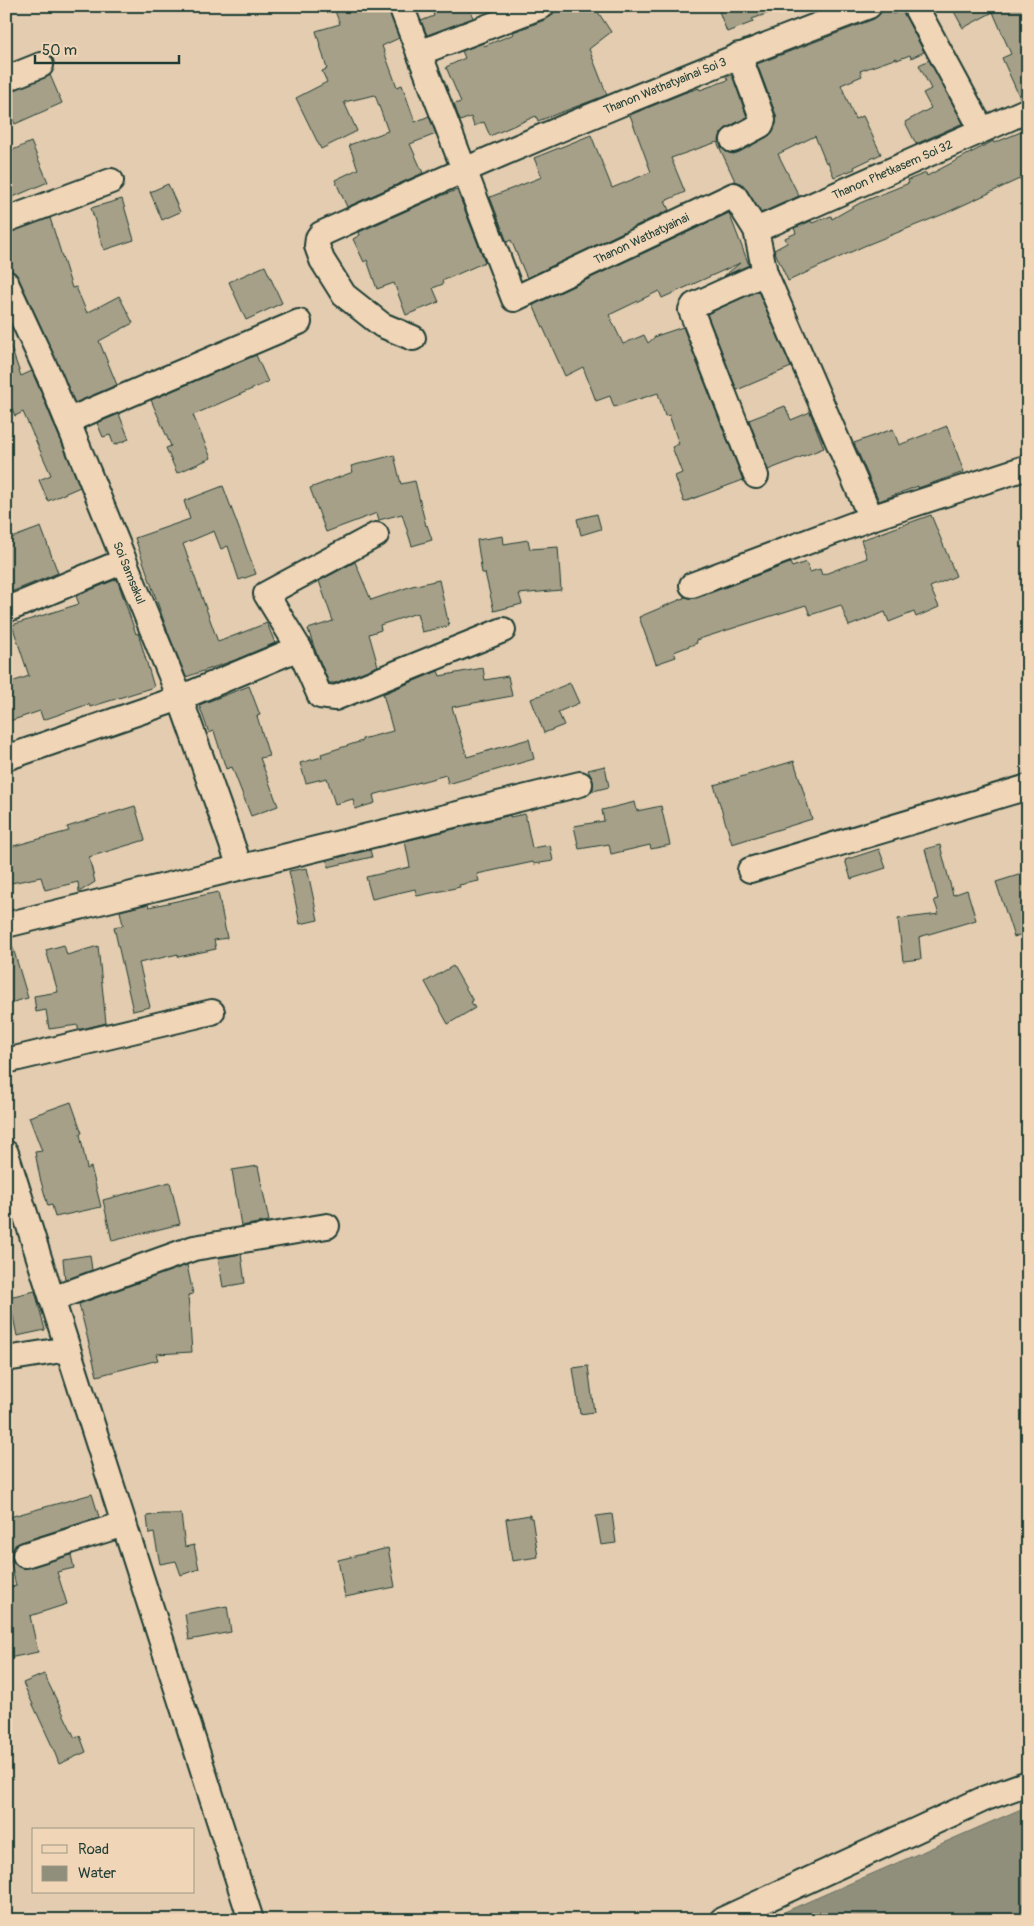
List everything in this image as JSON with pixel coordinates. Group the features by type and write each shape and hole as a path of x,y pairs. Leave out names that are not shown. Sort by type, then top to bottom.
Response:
{"street":[{"name":"Thanon Wathatyainai","path":"402,6 514,299 734,195 756,230 765,273 871,518"},
{"path":"419,53 542,6"},
{"name":"Thanon Wathatyainai Soi 3","path":"413,338 382,325 344,295 322,260 317,246 318,238 321,234 463,169 739,55 869,6"},
{"path":"915,6 982,130"},
{"path":"733,140 761,125 763,120 739,55"},
{"path":"6,79 42,65"},
{"name":"Thanon Phetkasem Soi 32","path":"756,230 1028,110"},
{"path":"6,220 111,181"},
{"path":"756,476 691,310 694,305 765,273"},
{"name":"Soi Samsakul","path":"6,282 67,421 180,698 240,867"},
{"path":"67,421 299,322"},
{"path":"692,585 871,518 1028,467"},
{"path":"376,535 266,594 299,648 320,696 335,698 503,630"},
{"path":"6,610 124,561"},
{"path":"6,758 180,698 299,648"},
{"path":"6,925 580,784"},
{"path":"750,870 1028,787"},
{"path":"6,1062 212,1012"},
{"path":"6,1153 251,1920"},
{"path":"52,1299 194,1248 327,1226"},
{"path":"6,1359 68,1349"},
{"path":"25,1555 124,1524"},
{"path":"722,1920 986,1798 1028,1783"}],"water":[{"path":"1028,1806 1028,1920 766,1920"}],"building":[{"path":"333,6 388,6 399,38 382,46 397,87 402,85 415,122 429,116 436,134 410,144 423,173 347,207 335,180 358,169 349,145 388,131 375,95 344,102 357,131 321,149 296,98 327,82 322,71 327,69 316,31 340,24"},
{"path":"451,6 469,6 473,18 427,35 421,21 434,16 433,13"},
{"path":"568,6 594,6 611,32 589,49 607,95 538,121 536,116 490,136 484,122 474,126 471,117 460,121 454,104 461,102 446,67 465,58 462,51 483,43 484,46 514,34 513,32 547,19 554,12"},
{"path":"717,6 782,6 783,8 752,19 753,22 727,32"},
{"path":"885,6 890,6 893,14 902,10 924,52 911,58 910,55 897,60 897,58 860,71 862,76 841,85 855,119 863,116 881,154 854,167 855,169 834,177 815,136 778,154 799,196 761,213 745,187 735,181 717,142 671,158 685,192 665,201 669,210 527,278 511,240 507,242 490,197 542,177 534,158 591,135 612,188 651,172 630,115 684,93 699,88 700,90 728,80 726,77 732,75 747,117 726,128 721,133 719,140 721,147 726,152 733,154 739,152 767,137 773,131 776,124 776,115 757,64 874,19"},
{"path":"951,6 1028,6 1028,97 1020,98 1002,58 1011,54 993,12 963,28"},
{"path":"929,60 963,123 916,144 905,122 931,108 923,93 931,89 919,65"},
{"path":"50,75 62,103 15,124 6,105 6,92"},
{"path":"1028,129 1028,175 946,213 864,246 788,281 774,250 787,243 785,238 796,233 794,228 831,216 832,219 860,203 909,183 908,180 926,173 927,176 993,141 994,143"},
{"path":"31,142 48,182 13,197 6,182 6,153"},
{"path":"168,184 180,212 162,220 150,192"},
{"path":"457,190 485,262 442,281 443,284 433,288 439,302 406,315 394,283 377,289 367,260 364,262 353,239 360,235 359,232"},
{"path":"122,199 134,240 104,250 91,208"},
{"path":"729,213 749,265 724,276 740,263 662,298 659,291 609,315 623,344 644,335 648,343 656,336 683,327 743,480 684,502 675,476 682,473 672,447 679,444 669,415 665,416 658,393 614,407 610,396 596,401 583,367 565,376 533,305"},
{"path":"50,218 72,288 76,287 87,313 119,296 133,323 99,341 117,385 75,403 18,277 6,269 6,233"},
{"path":"265,266 282,303 246,320 229,282"},
{"path":"758,291 791,367 737,390 707,314"},
{"path":"6,342 9,342 21,376 32,371 80,487 48,501 39,480 51,475 23,412 15,416 6,394"},
{"path":"256,355 268,382 193,415 211,458 177,473 166,448 171,446 151,400"},
{"path":"785,406 791,420 810,412 824,448 768,470 749,420"},
{"path":"119,414 129,439 114,445 110,435 103,437 97,423"},
{"path":"947,426 964,472 918,488 918,486 879,501 854,443 893,429 899,445"},
{"path":"394,455 401,484 415,481 426,526 432,540 412,546 402,514 379,520 377,513 326,532 310,488 353,472 351,466"},
{"path":"223,486 256,574 239,580 228,546 221,549 214,531 183,544 218,642 267,623 275,643 235,660 186,677 168,633 135,538 190,519 184,501"},
{"path":"597,514 601,529 581,535 577,519"},
{"path":"931,515 956,576 930,587 939,607 916,617 914,612 889,622 885,612 849,626 841,605 810,615 806,605 696,640 697,643 674,652 676,657 656,664 639,617 683,597 697,598 790,563 792,567 806,562 810,572 820,569 822,575 867,558 861,540"},
{"path":"41,527 58,573 6,594 6,540"},
{"path":"503,536 504,544 528,540 530,549 558,547 561,590 519,594 522,604 494,611 485,573 482,573 477,540"},
{"path":"355,562 371,600 412,586 439,580 449,626 422,632 417,613 380,625 381,630 369,634 378,666 335,683 329,683 308,629 333,621 319,581"},
{"path":"117,579 136,634 138,633 154,687 90,707 89,704 43,720 40,711 10,721 6,709 6,684 29,676 12,625 79,604 76,596"},
{"path":"483,668 485,680 508,676 512,696 452,707 467,757 529,739 534,759 448,784 446,775 373,795 375,803 355,809 353,799 335,804 327,778 306,783 300,763 322,757 321,754 362,741 362,739 393,731 383,694 438,671 440,676"},
{"path":"570,683 579,703 558,712 564,725 544,733 531,699"},
{"path":"249,686 260,715 257,716 269,756 260,758 278,806 251,816 232,767 226,769 214,731 209,733 199,705"},
{"path":"794,761 812,819 732,844 714,785"},
{"path":"605,766 609,787 593,791 593,781 588,770"},
{"path":"635,802 637,811 661,806 670,845 651,849 650,845 611,854 609,844 579,849 574,826 604,821 602,810"},
{"path":"135,806 145,840 89,857 95,882 79,892 78,882 45,890 41,877 6,884 6,848 69,831 67,827"},
{"path":"525,814 532,848 550,845 553,861 534,864 533,862 477,874 479,881 459,885 460,887 417,896 415,889 372,899 366,877 410,867 405,841 510,815 510,817"},
{"path":"940,845 953,895 967,890 976,920 919,937 921,959 903,961 898,919 939,914 934,900 938,899 925,849"},
{"path":"879,849 886,868 851,879 845,860"},
{"path":"370,850 372,857 328,867 327,860"},
{"path":"307,868 318,920 300,924 289,871"},
{"path":"1028,872 1028,932 1014,937 996,882"},
{"path":"218,892 227,938 214,940 216,949 178,957 178,954 139,963 150,1007 133,1011 114,927 123,925 120,911 148,904 149,907"},
{"path":"10,938 28,998 6,1004 6,939"},
{"path":"64,945 67,955 98,946 106,1023 82,1029 78,1029 78,1025 49,1029 46,1010 36,1012 34,996 58,992 46,950"},
{"path":"453,966 475,1008 448,1024 425,982"},
{"path":"71,1102 82,1133 80,1134 87,1169 91,1167 101,1207 55,1217 52,1205 48,1206 40,1178 35,1152 42,1151 29,1117"},
{"path":"258,1166 269,1221 241,1226 232,1170"},
{"path":"170,1182 180,1224 112,1241 103,1200"},
{"path":"241,1254 245,1283 223,1287 218,1258"},
{"path":"90,1255 92,1270 65,1280 63,1259"},
{"path":"187,1265 193,1294 188,1295 192,1352 156,1354 158,1360 97,1376 79,1304"},
{"path":"35,1291 45,1330 17,1336 9,1297"},
{"path":"588,1366 594,1412 580,1414 573,1368"},
{"path":"92,1494 99,1517 15,1545 12,1552 12,1560 22,1568 29,1568 71,1555 74,1568 57,1572 67,1604 30,1616 38,1652 9,1658 6,1645 6,1588 16,1586 6,1542 6,1518"},
{"path":"181,1514 185,1547 194,1545 199,1569 181,1575 176,1561 160,1564 154,1533 149,1534 147,1516"},
{"path":"612,1514 616,1543 601,1545 596,1516"},
{"path":"530,1515 538,1557 512,1561 506,1519"},
{"path":"388,1548 395,1587 345,1597 338,1560"},
{"path":"227,1606 231,1632 189,1640 185,1614"},
{"path":"44,1674 75,1738 80,1736 86,1752 59,1764 23,1683"}]}
